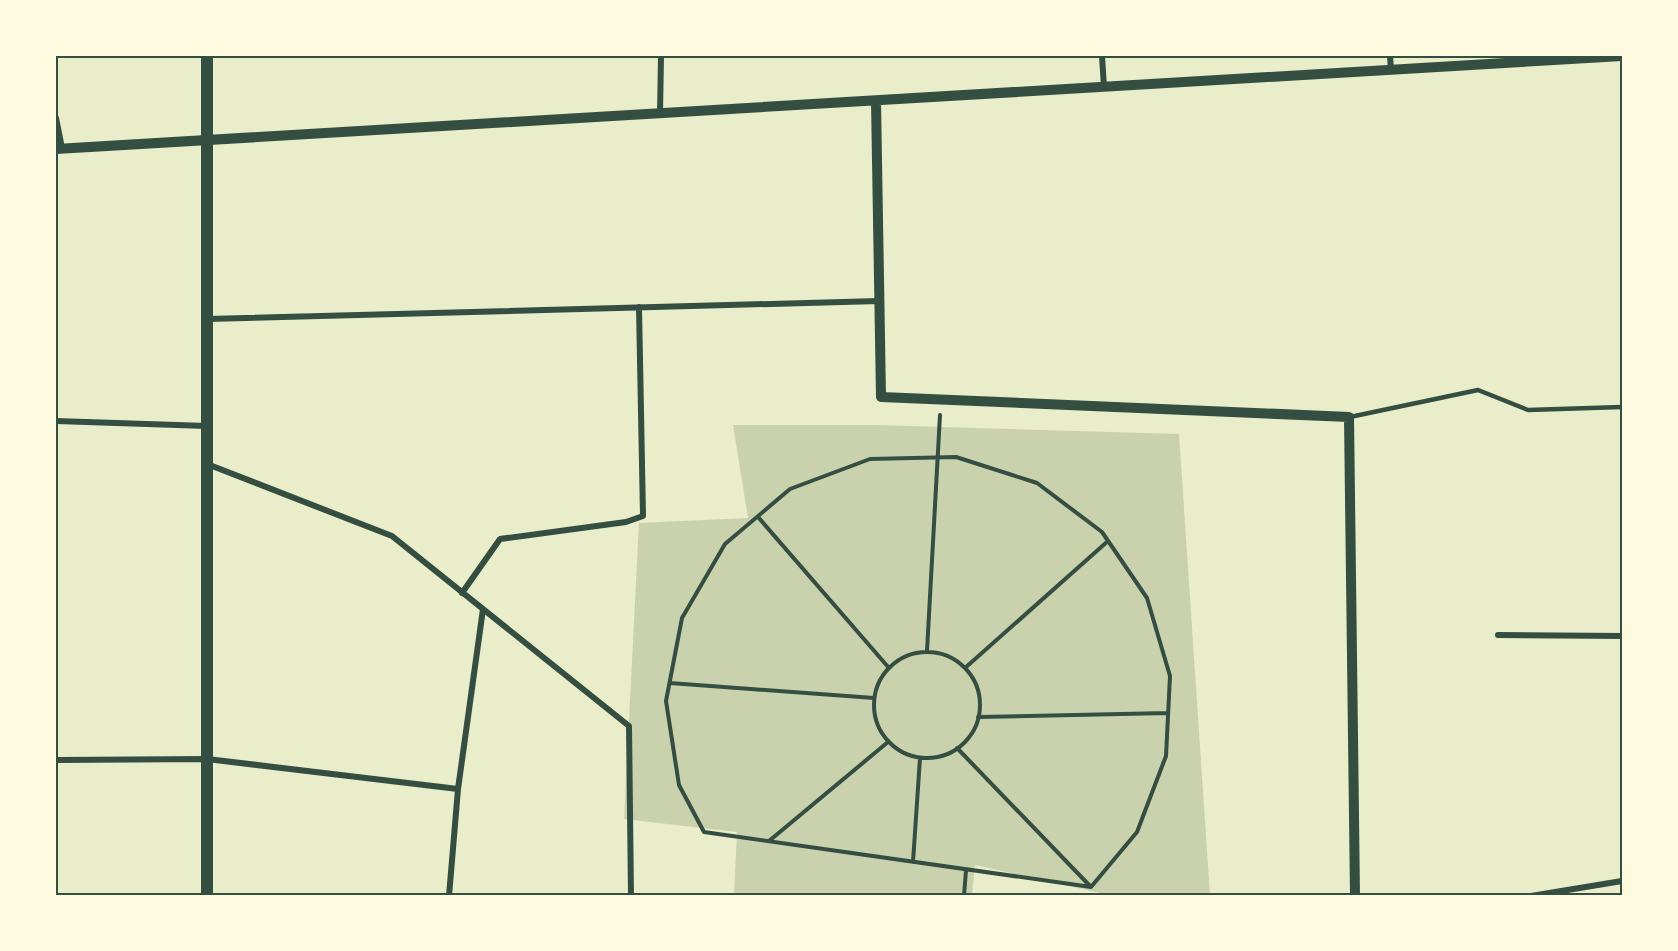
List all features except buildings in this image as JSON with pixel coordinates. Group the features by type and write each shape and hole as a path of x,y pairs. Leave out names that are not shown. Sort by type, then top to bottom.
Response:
{"main road":[{"path":"207,56 207,896"}],"street":[{"path":"660,113 661,56"},
{"path":"1102,56 1104,87"},
{"path":"1390,56 1390,70"},
{"path":"56,118 59,149 1623,56"},
{"path":"876,100 881,396 1349,417 1355,896"},
{"path":"207,319 879,301"},
{"path":"462,593 500,538 626,522 644,516 639,307"},
{"path":"56,421 207,426"},
{"path":"207,464 392,536 629,726 631,896"},
{"path":"449,896 458,789 483,609"},
{"path":"1498,635 1623,636"},
{"path":"56,760 207,759 458,789"},
{"path":"1531,896 1623,881"}],"lane":[{"path":"1349,417 1478,390 1528,410 1623,407"}],"path":[{"path":"927,651 941,400"},
{"path":"956,457 1037,483 1102,532 1148,598 1170,676 1166,756 1137,832 1091,887 704,832 679,786 666,701 682,618 725,544 790,489 870,459 956,457"},
{"path":"758,517 889,668"},
{"path":"965,668 1108,541"},
{"path":"927,651 944,654 965,668 972,675 979,691 978,717 967,740 957,748 937,757 920,758 903,753 888,742 878,728 873,710 874,698 882,676 889,668 910,654 927,651"},
{"path":"670,683 874,698"},
{"path":"978,717 1168,712"},
{"path":"769,842 888,742"},
{"path":"957,748 1091,887"},
{"path":"913,862 920,758"},
{"path":"964,896 966,870"}],"green space":[{"path":"733,425 875,425 1179,434 1210,895 1109,895 975,865 972,895 734,895 737,832 624,819 639,523 748,518"}]}
